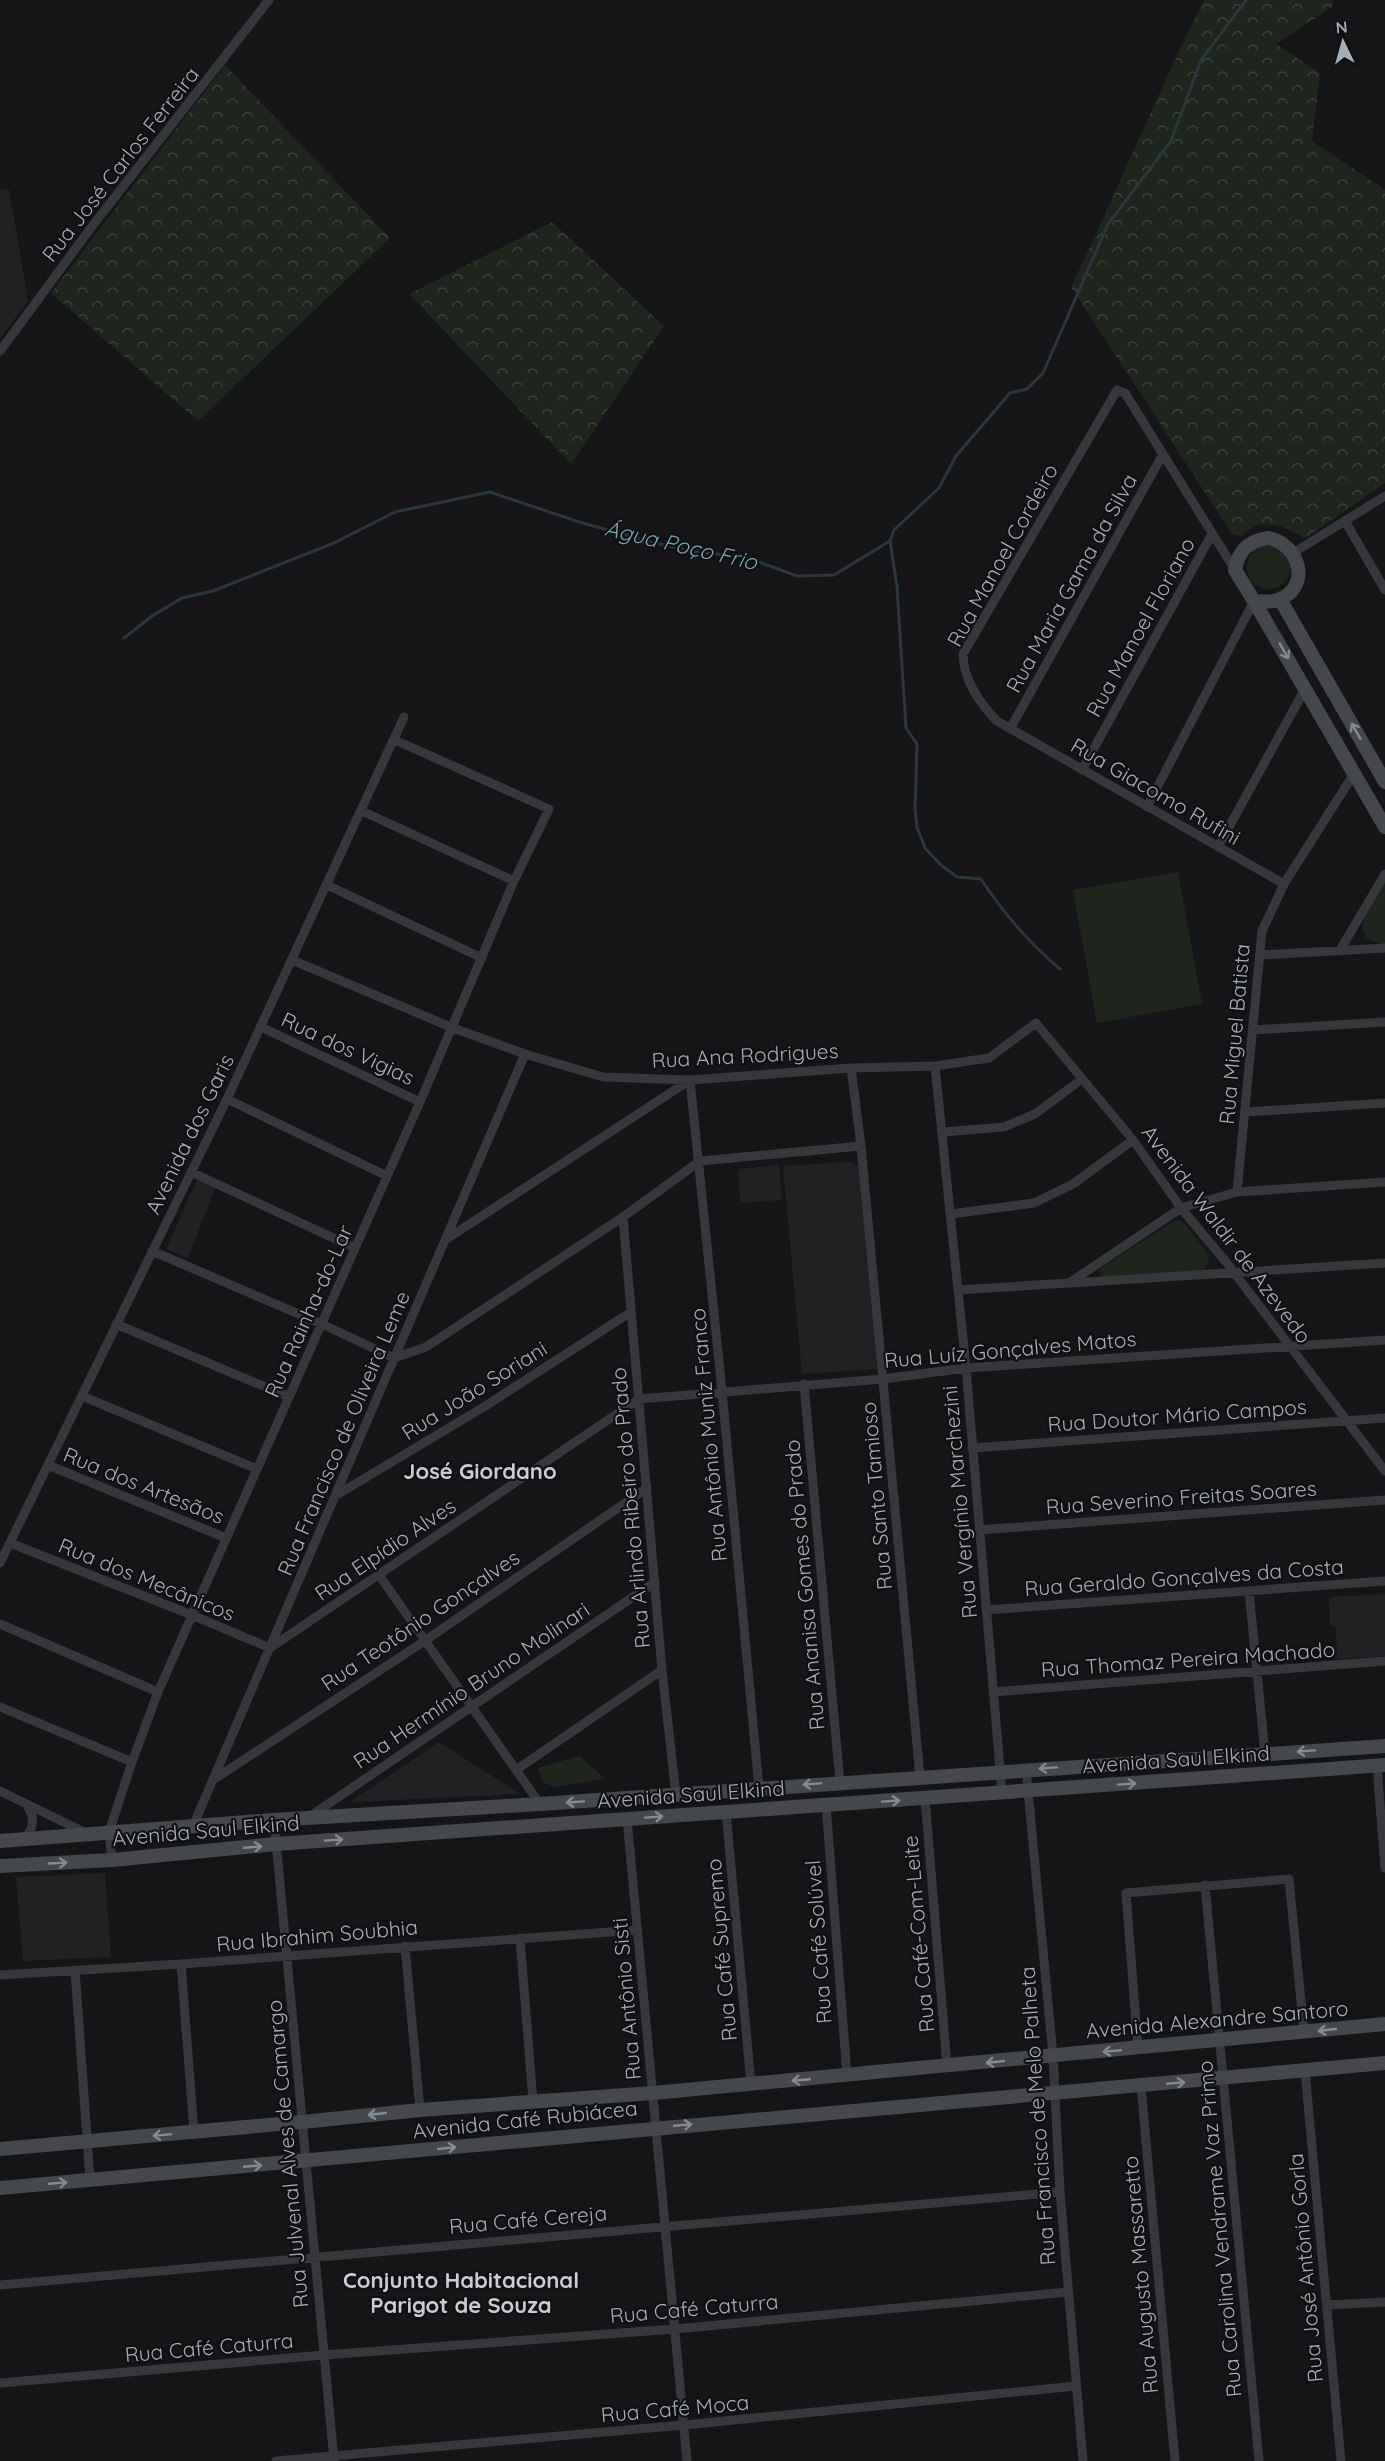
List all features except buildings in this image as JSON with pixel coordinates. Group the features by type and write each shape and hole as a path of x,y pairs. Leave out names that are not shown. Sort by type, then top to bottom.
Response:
{"street":[{"name":"Rua José Carlos Ferreira","path":"0,351 93,225 269,0"},
{"name":"Rua Manoel Cordeiro","path":"1010,729 997,722 979,699 966,672 963,654 1114,392 1121,390 1125,393 1163,454"},
{"path":"1163,454 1254,601 1385,827"},
{"name":"Rua Maria Gama da Silva","path":"1010,729 1163,454"},
{"path":"1293,553 1385,496"},
{"path":"1345,520 1385,590"},
{"name":"Rua Manoel Floriano","path":"1082,770 1212,534"},
{"path":"1235,570 1241,551 1258,540 1278,540 1293,553 1298,562 1299,573 1296,584 1289,593 1271,602 1254,601"},
{"path":"1280,599 1385,782"},
{"path":"1147,807 1254,601"},
{"path":"1218,847 1305,689"},
{"name":"Avenida dos Garis","path":"0,1563 227,1100 404,717"},
{"name":"Rua Giacomo Rufini","path":"1010,729 1284,884"},
{"name":"Rua Rainha-do-Lar","path":"109,1832 158,1692 453,1028 514,881 549,809 395,740"},
{"name":"Rua Miguel Batista","path":"1237,1192 1262,931 1284,884 1355,772"},
{"path":"362,811 514,881"},
{"path":"1340,950 1385,874"},
{"path":"327,885 482,958"},
{"path":"1260,955 1385,948"},
{"name":"Rua Ana Rodrigues","path":"292,960 453,1028 525,1054 603,1077 690,1080 851,1068 935,1066 989,1058 1036,1023"},
{"path":"1253,1030 1385,1022"},
{"name":"Avenida Waldir de Azevedo","path":"1036,1023 1132,1140 1181,1208 1290,1345 1385,1471"},
{"name":"Rua dos Vigias","path":"261,1027 420,1102"},
{"name":"Rua Francisco de Oliveira Leme","path":"193,1826 525,1054"},
{"name":"Rua Vergínio Marchezini","path":"935,1066 966,1368 1002,1793"},
{"name":"Rua Santo Tamioso","path":"851,1068 861,1146 920,1777"},
{"path":"943,1132 1004,1127 1035,1114 1082,1079"},
{"path":"445,1240 690,1080"},
{"name":"Rua Antônio Muniz Franco","path":"690,1080 700,1161 759,1788"},
{"path":"227,1100 387,1176"},
{"path":"1246,1112 1385,1102"},
{"path":"951,1214 1034,1203 1073,1184 1132,1140"},
{"path":"152,1251 322,1324 394,1358 426,1347 623,1217 700,1161 861,1146"},
{"path":"191,1172 355,1248"},
{"path":"1069,1283 1181,1208 1237,1192 1385,1182"},
{"name":"Rua Arlindo Ribeiro do Prado","path":"623,1217 662,1670 676,1795"},
{"path":"958,1290 1385,1263"},
{"name":"Rua João Soriani","path":"335,1496 487,1406 632,1312"},
{"path":"116,1324 289,1397"},
{"name":"Rua Luíz Gonçalves Matos","path":"639,1399 883,1379 966,1368 1385,1340"},
{"name":"Rua Ananisa Gomes do Prado","path":"804,1384 840,1783"},
{"path":"81,1396 257,1469"},
{"name":"Rua Elpídio Alves","path":"270,1648 639,1399"},
{"name":"Rua Doutor Mário Campos","path":"972,1448 1385,1418"},
{"name":"Rua dos Artesãos","path":"48,1465 226,1538"},
{"name":"Rua Teotônio Gonçalves","path":"213,1780 426,1640 646,1488"},
{"name":"Rua Severino Freitas Soares","path":"979,1530 1385,1500"},
{"name":"Rua dos Mecânicos","path":"10,1543 270,1648"},
{"path":"379,1575 540,1804"},
{"name":"Rua Geraldo Gonçalves da Costa","path":"986,1610 1385,1581"},
{"name":"Rua Hermínio Bruno Molinari","path":"307,1818 655,1582"},
{"path":"1249,1591 1265,1754"},
{"path":"0,1624 158,1692"},
{"name":"Rua Thomaz Pereira Machado","path":"993,1692 1385,1661"},
{"path":"516,1770 662,1670"},
{"path":"0,1707 132,1762"},
{"name":"Avenida Saul Elkind","path":"0,1841 274,1820 1385,1746"},
{"path":"1344,1749 1344,1769"},
{"path":"1381,1766 1385,1868"},
{"name":"Avenida Saul Elkind","path":"0,1866 112,1860 276,1844 1381,1766"},
{"name":"Rua Francisco de Melo Palheta","path":"1026,1769 1053,2056 1060,2192 1083,2461"},
{"path":"0,1791 86,1833"},
{"name":"Rua Café-Com-Leite","path":"925,1798 947,2066"},
{"path":"23,1839 30,1833 33,1825 32,1813 25,1802"},
{"name":"Rua Café Solúvel","path":"826,1805 847,2076"},
{"name":"Rua Café Supremo","path":"726,1812 751,2084"},
{"name":"Rua Antônio Sisti","path":"627,1819 687,2461"},
{"name":"Rua Julvenal Alves de Camargo","path":"274,1820 334,2458"},
{"path":"109,1832 112,1860"},
{"path":"1138,2049 1126,1893 1289,1879 1304,2032"},
{"name":"Rua Carolina Vendrame Vaz Primo","path":"1205,1885 1259,2461"},
{"name":"Rua Ibrahim Soubhia","path":"0,1975 181,1965 405,1946 637,1930"},
{"path":"520,1938 533,2101"},
{"path":"405,1946 420,2110"},
{"path":"181,1965 194,2132"},
{"path":"75,1971 90,2180"},
{"name":"Avenida Alexandre Santoro","path":"1053,2056 1385,2024"},
{"name":"Avenida Café Rubiácea","path":"0,2149 420,2110 653,2093 1053,2056"},
{"path":"1055,2094 1385,2063"},
{"name":"Rua José Antônio Gorla","path":"1305,2071 1341,2461"},
{"name":"Rua Augusto Massaretto","path":"1141,2086 1175,2461"},
{"name":"Avenida Café Rubiácea","path":"0,2188 1055,2094"},
{"name":"Rua Café Cereja","path":"0,2284 1060,2192"},
{"name":"Rua Café Caturra","path":"0,2383 324,2355 675,2329 1068,2292"},
{"path":"1327,2305 1385,2302"},
{"name":"Rua Café Moca","path":"276,2461 334,2458 1076,2386"}],"shaded area":[{"path":"9,189 28,301 0,339 0,190"},
{"path":"852,1162 859,1167 877,1369 802,1374 783,1166"},
{"path":"779,1165 782,1200 740,1203 738,1169"},
{"path":"197,1180 215,1188 188,1258 166,1249"},
{"path":"1385,1594 1385,1656 1337,1659 1336,1628 1330,1624 1329,1597"},
{"path":"439,1742 520,1794 350,1802"},
{"path":"105,1873 111,1957 23,1961 16,1877"}],"green space":[{"path":"1204,0 1334,0 1332,7 1276,44 1320,73 1312,141 1385,190 1385,483 1306,538 1280,526 1258,524 1241,536 1232,534 1071,287"},
{"path":"225,65 390,238 198,421 51,293"},
{"path":"552,222 664,326 571,464 409,294"},
{"path":"1269,545 1285,551 1291,567 1285,583 1269,589 1253,583 1247,567 1253,551"},
{"path":"1178,872 1202,1004 1097,1023 1073,890"},
{"path":"1385,881 1385,944 1372,941 1365,936 1363,928 1364,918"},
{"path":"1179,1220 1186,1225 1209,1255 1208,1264 1202,1271 1102,1277 1099,1272 1102,1267"},
{"path":"580,1756 605,1779 556,1787 544,1783 537,1768"}],"waterway":[{"name":"Água Poço Frio","path":"124,638 152,616 182,598 213,591 334,543 395,512 490,492 579,522 651,542 695,552 745,557 797,576 834,575 890,541 894,530 939,488 956,456 1010,393 1027,389 1043,373 1108,224 1171,141 1201,60 1246,0"},
{"path":"890,540 897,587 906,728 917,744 915,810 917,827 925,848 941,865 957,877 981,879 1018,927 1060,969"}],"district":[{"name":"José Giordano","path":"480,1471"},
{"name":"Conjunto Habitacional Parigot de Souza","path":"461,2292"}]}
